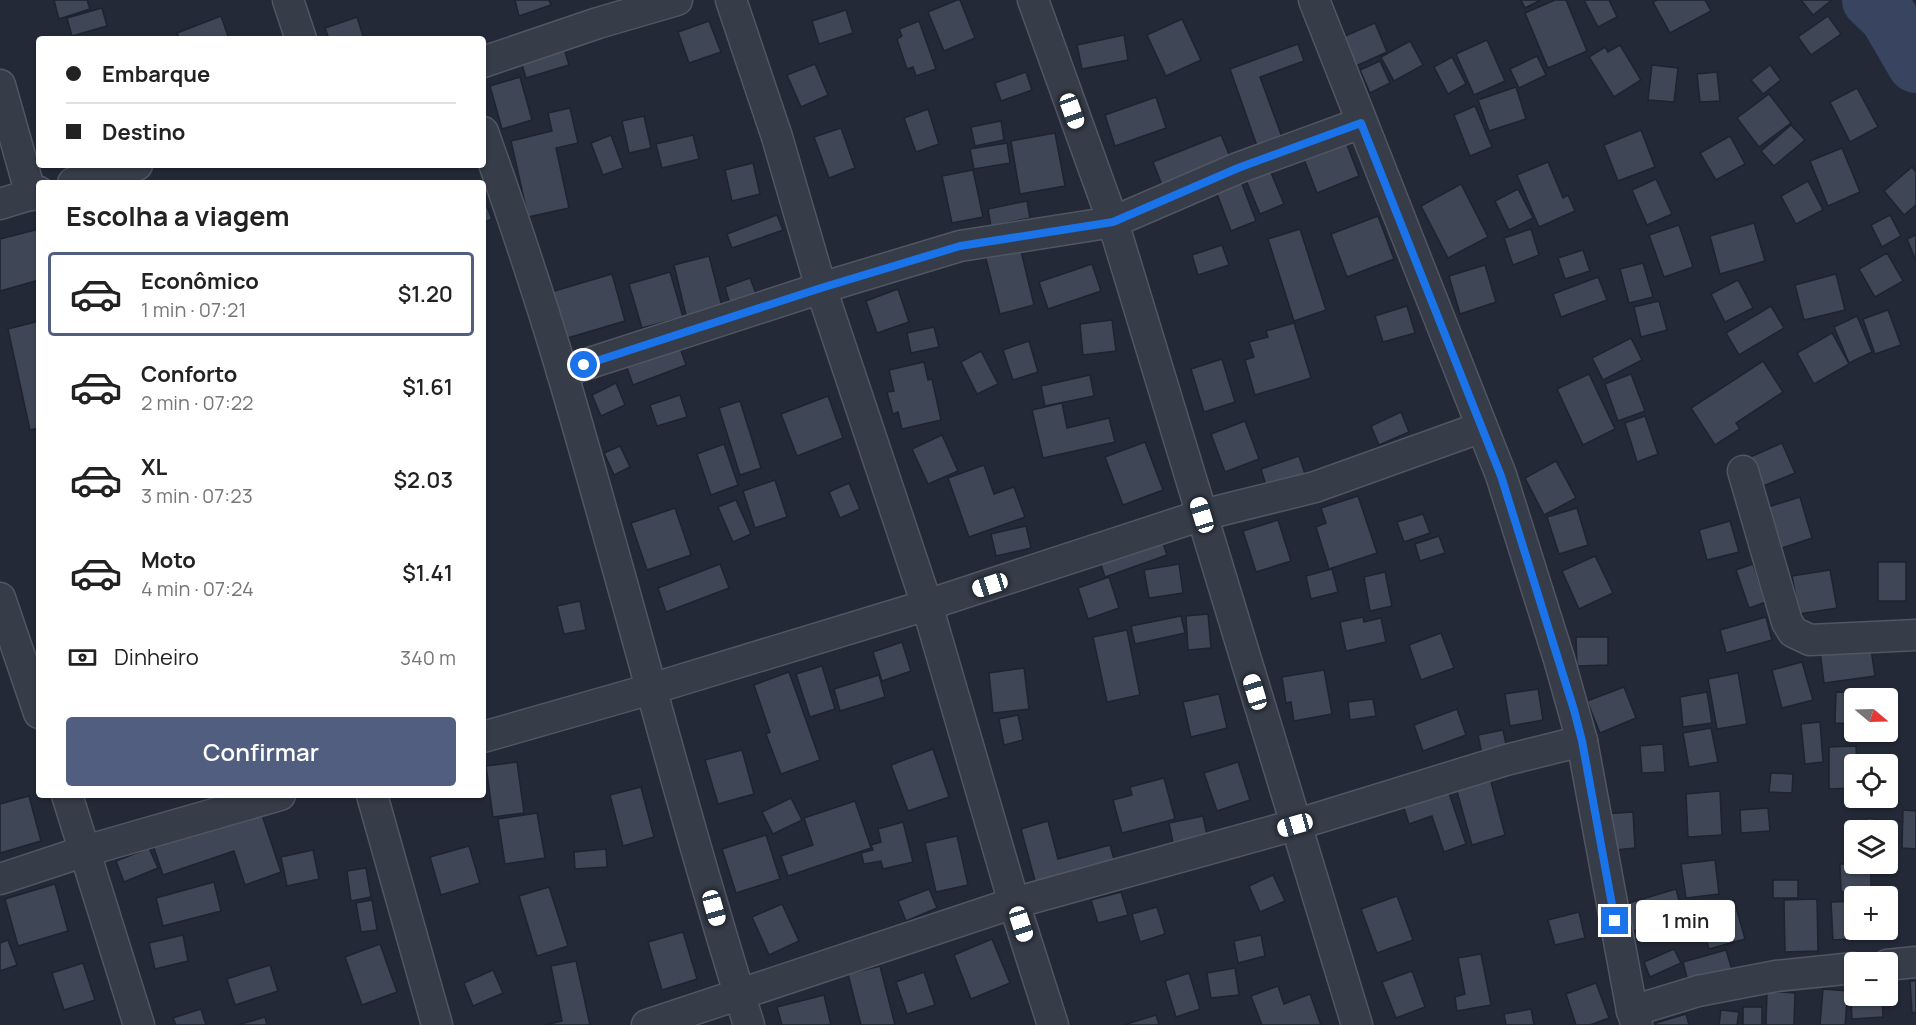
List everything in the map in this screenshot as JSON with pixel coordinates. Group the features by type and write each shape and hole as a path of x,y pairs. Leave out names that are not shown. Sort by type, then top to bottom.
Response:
{"street":[{"path":"288,0 299,36"},
{"path":"486,61 594,11 677,0"},
{"path":"731,0 777,138 821,288 927,605 1014,903 1053,1025"},
{"path":"1033,0 1113,222 1357,1025"},
{"path":"1314,0 1501,476 1565,679 1582,741 1635,1018 1698,991 1776,976 1844,969"},
{"path":"0,85 35,194 0,204"},
{"path":"562,372 821,288 960,246 1113,222 1238,168 1361,123"},
{"path":"486,141 562,372 749,1025"},
{"path":"84,180 126,168"},
{"path":"486,736 651,689 927,605 1202,515 1315,487 1482,427"},
{"path":"1743,471 1787,622 1793,632 1810,640 1916,635"},
{"path":"0,598 36,704"},
{"path":"647,1025 1014,903 1295,825 1506,760 1582,741"},
{"path":"68,798 139,1025"},
{"path":"0,879 86,851 270,798"},
{"path":"373,798 437,1025"},
{"path":"1898,964 1916,962"}],"building":[{"path":"54,0 87,0 90,9 59,19"},
{"path":"515,0 549,0 551,5 519,16"},
{"path":"960,0 975,38 944,51 928,12"},
{"path":"1521,0 1541,0 1525,8"},
{"path":"1555,0 1566,0 1587,51 1548,68 1525,13"},
{"path":"1584,0 1609,0 1617,17 1598,27"},
{"path":"1657,0 1705,0 1711,11 1670,33 1653,2"},
{"path":"1801,0 1832,0 1813,15"},
{"path":"102,8 107,26 72,36 67,18"},
{"path":"846,10 853,33 819,44 812,21"},
{"path":"221,16 228,36 178,36 177,33"},
{"path":"1828,16 1841,34 1811,55 1798,37"},
{"path":"357,17 363,36 328,36 325,28"},
{"path":"1182,19 1201,60 1166,76 1147,35"},
{"path":"709,21 721,52 689,63 678,32"},
{"path":"919,21 936,69 916,76 913,67 907,69 897,39 902,36 899,29"},
{"path":"1375,23 1387,52 1356,66 1343,37"},
{"path":"1124,35 1128,60 1082,69 1077,45"},
{"path":"1487,40 1505,81 1474,95 1456,54"},
{"path":"1410,41 1423,65 1394,81 1381,57"},
{"path":"1298,44 1304,61 1260,77 1282,137 1257,146 1230,69"},
{"path":"563,45 569,65 526,78 520,58"},
{"path":"1620,45 1641,80 1614,97 1589,57 1605,47 1608,52"},
{"path":"1537,56 1546,75 1519,88 1510,69"},
{"path":"1452,57 1466,84 1448,94 1434,67"},
{"path":"1380,61 1390,83 1370,93 1360,70"},
{"path":"815,64 828,95 801,107 787,75"},
{"path":"1652,65 1678,68 1674,102 1648,100"},
{"path":"1770,65 1781,80 1763,94 1751,80"},
{"path":"1026,72 1032,90 1001,101 995,83"},
{"path":"1717,72 1720,101 1700,102 1697,74"},
{"path":"520,77 532,120 502,129 490,86"},
{"path":"1516,87 1526,119 1489,131 1478,100"},
{"path":"1857,88 1878,127 1850,142 1830,102"},
{"path":"1769,94 1791,123 1759,147 1737,118"},
{"path":"1156,97 1166,128 1115,146 1105,115"},
{"path":"1475,106 1492,147 1470,156 1454,115"},
{"path":"570,108 578,143 556,148 569,208 528,217 511,141 552,131 548,113"},
{"path":"928,109 939,144 916,152 904,118"},
{"path":"644,116 651,148 629,153 622,121"},
{"path":"1001,121 1004,140 975,146 971,127"},
{"path":"1791,125 1805,140 1774,166 1761,151"},
{"path":"841,128 855,168 829,178 814,137"},
{"path":"1641,130 1655,167 1618,181 1604,145"},
{"path":"1055,133 1065,186 1020,194 1011,141"},
{"path":"611,135 623,168 603,175 591,143"},
{"path":"693,135 699,159 662,168 656,144"},
{"path":"1221,135 1234,166 1165,193 1153,162"},
{"path":"1730,136 1745,164 1716,180 1700,153"},
{"path":"1344,137 1359,176 1317,193 1302,154"},
{"path":"1007,143 1010,163 974,169 970,149"},
{"path":"1842,148 1860,192 1828,206 1810,161"},
{"path":"1548,162 1563,198 1568,195 1575,211 1539,227 1517,175"},
{"path":"753,163 760,194 732,201 725,170"},
{"path":"1267,163 1284,204 1260,214 1243,173"},
{"path":"1912,167 1916,172 1916,205 1904,215 1884,191"},
{"path":"973,170 983,217 952,223 942,176"},
{"path":"1239,176 1256,221 1231,231 1214,186"},
{"path":"1656,179 1672,214 1647,225 1632,190"},
{"path":"1808,181 1823,210 1796,224 1781,196"},
{"path":"1461,184 1488,237 1448,258 1421,206"},
{"path":"1518,189 1533,218 1509,230 1495,201"},
{"path":"1027,201 1030,218 991,226 988,209"},
{"path":"486,204 492,219 486,222"},
{"path":"777,215 783,230 732,248 727,234"},
{"path":"1890,215 1901,236 1882,247 1871,225"},
{"path":"1378,216 1394,259 1347,277 1331,234"},
{"path":"1754,223 1765,261 1720,274 1710,236"},
{"path":"1679,225 1693,267 1664,277 1649,235"},
{"path":"1300,229 1326,310 1294,321 1268,239"},
{"path":"1531,229 1539,255 1513,265 1504,238"},
{"path":"36,230 36,281 0,291 0,239"},
{"path":"1916,235 1916,261 1907,239"},
{"path":"1222,245 1229,265 1198,275 1192,255"},
{"path":"1020,247 1034,305 1000,314 985,255"},
{"path":"1583,250 1590,271 1565,279 1558,258"},
{"path":"1887,253 1903,281 1875,297 1859,269"},
{"path":"709,256 723,310 687,319 674,265"},
{"path":"1643,263 1653,297 1629,303 1620,269"},
{"path":"1092,264 1101,291 1048,309 1039,282"},
{"path":"1485,265 1496,302 1460,314 1449,276"},
{"path":"670,272 683,317 642,328 629,284"},
{"path":"612,274 625,321 564,339 551,292"},
{"path":"1836,274 1845,310 1804,320 1795,285"},
{"path":"1598,277 1607,300 1561,317 1553,294"},
{"path":"750,278 757,296 730,304 725,287"},
{"path":"1738,280 1753,308 1725,322 1711,294"},
{"path":"898,289 909,322 877,333 866,301"},
{"path":"1659,301 1667,330 1641,337 1634,307"},
{"path":"1407,306 1415,333 1383,342 1375,316"},
{"path":"1771,306 1784,328 1739,355 1726,333"},
{"path":"1888,310 1901,345 1875,354 1863,319"},
{"path":"1857,316 1872,352 1849,363 1834,327"},
{"path":"1112,320 1116,351 1083,355 1080,324"},
{"path":"36,322 36,429 30,430 8,329"},
{"path":"1294,323 1311,378 1255,395 1245,360 1254,357 1249,342 1268,337 1266,331"},
{"path":"934,327 939,347 911,353 907,333"},
{"path":"1832,333 1849,364 1814,384 1797,353"},
{"path":"1631,338 1642,360 1603,380 1592,358"},
{"path":"677,339 686,365 633,385 624,359"},
{"path":"1029,341 1038,372 1013,380 1003,350"},
{"path":"981,351 998,384 977,394 961,362"},
{"path":"1222,359 1235,402 1204,412 1191,369"},
{"path":"1763,361 1783,392 1736,423 1740,429 1715,445 1691,408"},
{"path":"924,362 928,380 932,379 941,420 902,429 898,412 893,414 887,392 894,391 889,370"},
{"path":"1589,374 1615,429 1583,445 1557,389"},
{"path":"1631,374 1645,411 1618,421 1605,384"},
{"path":"1090,375 1094,396 1045,406 1041,386"},
{"path":"616,383 625,405 601,416 592,395"},
{"path":"680,395 687,417 657,426 650,405"},
{"path":"828,396 843,438 797,456 781,414"},
{"path":"740,401 761,468 740,475 719,408"},
{"path":"1062,403 1067,428 1109,418 1115,442 1043,458 1032,410"},
{"path":"1401,412 1409,432 1379,445 1371,426"},
{"path":"1645,416 1658,454 1637,462 1625,423"},
{"path":"1245,421 1259,459 1225,472 1211,434"},
{"path":"942,435 958,471 928,484 912,449"},
{"path":"1145,442 1163,490 1123,505 1105,457"},
{"path":"1782,443 1795,473 1761,487 1748,458"},
{"path":"724,444 738,485 711,495 697,454"},
{"path":"620,446 630,467 614,475 604,453"},
{"path":"1299,456 1306,477 1267,489 1261,469"},
{"path":"1556,461 1576,498 1544,515 1525,478"},
{"path":"984,465 994,494 1014,487 1025,517 969,537 948,478"},
{"path":"775,480 787,517 755,528 743,491"},
{"path":"849,483 860,509 840,518 829,492"},
{"path":"1358,496 1377,553 1329,569 1316,527 1326,523 1321,508"},
{"path":"1800,497 1812,538 1776,550 1762,509"},
{"path":"736,500 751,534 733,542 718,507"},
{"path":"675,508 691,555 647,570 631,523"},
{"path":"1577,508 1588,545 1559,554 1547,517"},
{"path":"1423,514 1430,533 1404,542 1397,522"},
{"path":"1278,520 1291,561 1256,572 1243,531"},
{"path":"1730,521 1739,552 1707,560 1699,530"},
{"path":"1026,526 1031,548 996,556 991,534"},
{"path":"1160,534 1167,555 1105,577 1098,556"},
{"path":"1439,536 1445,553 1420,561 1415,544"},
{"path":"1595,556 1613,593 1579,609 1562,571"},
{"path":"1878,562 1906,562 1906,601 1878,601"},
{"path":"720,564 729,588 666,612 658,588"},
{"path":"1179,564 1183,593 1149,598 1144,570"},
{"path":"1753,564 1766,602 1749,608 1736,570"},
{"path":"1332,569 1338,592 1311,599 1306,576"},
{"path":"1830,570 1837,608 1799,614 1792,576"},
{"path":"1385,572 1392,606 1370,611 1364,577"},
{"path":"1109,577 1119,608 1088,619 1078,588"},
{"path":"580,601 586,630 564,634 557,606"},
{"path":"1208,614 1211,648 1188,650 1186,616"},
{"path":"1181,616 1185,633 1135,644 1131,626"},
{"path":"1363,617 1364,622 1381,618 1386,642 1346,651 1340,622"},
{"path":"1766,617 1772,640 1726,653 1720,630"},
{"path":"1127,630 1140,695 1107,702 1093,637"},
{"path":"1441,633 1454,668 1421,680 1409,645"},
{"path":"1576,637 1608,637 1608,665 1577,666"},
{"path":"902,642 911,671 882,681 873,652"},
{"path":"1870,643 1875,676 1824,683 1820,651"},
{"path":"1802,662 1813,700 1782,708 1772,670"},
{"path":"822,666 835,709 810,717 796,674"},
{"path":"1024,668 1029,709 993,713 989,673"},
{"path":"1324,670 1332,714 1294,721 1291,702 1286,703 1282,677"},
{"path":"789,672 820,760 781,774 766,734 770,732 754,685"},
{"path":"1738,673 1747,724 1717,729 1708,679"},
{"path":"879,675 885,697 840,711 834,689"},
{"path":"1624,687 1636,718 1600,733 1587,701"},
{"path":"1538,689 1543,720 1510,726 1505,694"},
{"path":"1707,692 1712,723 1683,727 1680,697"},
{"path":"1836,692 1844,692 1844,723 1835,723"},
{"path":"1219,694 1227,728 1191,737 1183,702"},
{"path":"1373,699 1376,716 1350,720 1348,702"},
{"path":"1457,709 1466,735 1423,751 1414,725"},
{"path":"1018,715 1023,740 1004,745 999,719"},
{"path":"1820,722 1823,762 1805,764 1801,724"},
{"path":"1711,728 1718,762 1689,767 1683,733"},
{"path":"1503,730 1507,749 1482,754 1478,735"},
{"path":"1663,744 1665,772 1642,773 1640,746"},
{"path":"1856,746 1856,754 1844,754 1844,788 1829,789 1829,747"},
{"path":"933,749 949,797 908,811 891,765"},
{"path":"742,750 754,794 718,804 705,760"},
{"path":"517,762 524,813 493,817 486,766"},
{"path":"1238,762 1250,800 1217,811 1204,773"},
{"path":"1771,773 1793,774 1792,793 1769,792"},
{"path":"1164,778 1175,819 1122,833 1113,800 1132,795 1130,787"},
{"path":"1490,778 1505,835 1472,845 1456,788"},
{"path":"641,787 654,837 623,846 610,795"},
{"path":"1448,790 1466,844 1444,852 1432,816 1409,824 1403,805"},
{"path":"1720,791 1722,835 1688,837 1686,794"},
{"path":"29,796 41,841 0,853 0,804"},
{"path":"791,798 802,820 773,834 762,812"},
{"path":"855,801 871,848 788,876 781,856 813,845 804,818"},
{"path":"259,806 281,872 245,885 234,851 163,875 152,842"},
{"path":"1768,808 1770,831 1741,833 1740,810"},
{"path":"1903,810 1916,811 1916,849 1902,848"},
{"path":"1633,812 1635,848 1605,851 1603,814"},
{"path":"537,813 545,858 505,864 498,819"},
{"path":"1203,816 1207,835 1173,843 1169,823"},
{"path":"1048,821 1058,859 1110,845 1116,867 1037,888 1021,829"},
{"path":"903,822 913,862 883,869 881,861 864,864 861,853 873,850 871,845 881,842 878,829"},
{"path":"766,835 780,879 736,893 722,849"},
{"path":"957,836 968,885 936,892 925,843"},
{"path":"469,846 480,883 441,895 430,857"},
{"path":"149,848 158,868 124,882 116,861"},
{"path":"606,849 607,867 575,869 574,852"},
{"path":"313,850 319,879 287,886 281,857"},
{"path":"1715,860 1719,894 1686,898 1681,864"},
{"path":"1840,864 1844,864 1844,874 1871,874 1871,886 1844,886 1844,892 1841,892"},
{"path":"366,868 371,897 351,901 347,871"},
{"path":"1273,875 1285,901 1260,912 1249,886"},
{"path":"1773,880 1798,880 1798,898 1773,898"},
{"path":"214,882 221,911 163,926 156,898"},
{"path":"55,884 68,931 18,946 5,899"},
{"path":"549,887 568,946 537,956 519,896"},
{"path":"929,889 937,908 906,921 898,901"},
{"path":"1676,889 1683,916 1626,933 1619,906"},
{"path":"1121,892 1128,915 1098,923 1091,900"},
{"path":"1397,896 1413,940 1377,953 1361,909"},
{"path":"1817,899 1818,951 1785,952 1784,900"},
{"path":"372,900 377,930 361,932 356,903"},
{"path":"1734,900 1745,939 1709,949 1698,910"},
{"path":"1844,901 1844,939 1833,940 1831,902"},
{"path":"782,904 799,941 769,955 752,917"},
{"path":"1157,907 1165,934 1140,942 1132,914"},
{"path":"1579,912 1585,938 1555,945 1548,920"},
{"path":"683,932 697,979 662,990 648,942"},
{"path":"183,935 188,961 155,969 149,943"},
{"path":"1261,935 1265,956 1238,963 1234,941"},
{"path":"992,939 1010,983 971,999 954,955"},
{"path":"8,940 17,965 0,971 0,943"},
{"path":"380,944 397,992 362,1005 345,957"},
{"path":"1674,949 1681,963 1650,977 1644,962"},
{"path":"1726,950 1733,973 1689,986 1683,962"},
{"path":"1481,954 1491,1005 1457,1011 1455,997 1465,994 1458,958"},
{"path":"576,961 590,1025 546,1025 562,1021 551,966"},
{"path":"83,963 95,1000 64,1010 52,973"},
{"path":"270,965 278,991 235,1005 227,979"},
{"path":"880,966 895,1025 861,1025 848,974"},
{"path":"1235,968 1239,995 1211,998 1207,973"},
{"path":"493,970 503,993 473,1006 464,983"},
{"path":"1412,971 1425,1007 1396,1018 1382,982"},
{"path":"924,972 935,1005 907,1014 896,982"},
{"path":"1189,973 1200,1009 1176,1017 1165,981"},
{"path":"1910,981 1916,981 1916,1012 1912,1013"},
{"path":"1596,983 1609,1018 1590,1025 1576,1025 1566,994"},
{"path":"1278,986 1284,1004 1310,994 1321,1025 1262,1025 1251,996"},
{"path":"1823,989 1844,991 1844,1006 1847,1006 1845,1025 1820,1025"},
{"path":"1767,991 1795,993 1794,1025 1766,1025"},
{"path":"824,995 831,1025 782,1025 777,1007"},
{"path":"1851,1006 1882,1006 1883,1017 1852,1019"},
{"path":"1743,1007 1762,1007 1762,1025 1743,1025"},
{"path":"201,1009 206,1025 176,1025 173,1018"},
{"path":"1531,1009 1534,1025 1506,1025 1504,1014"},
{"path":"1721,1010 1739,1012 1737,1025 1719,1025"},
{"path":"1686,1014 1689,1025 1656,1025 1656,1023"},
{"path":"1156,1015 1159,1025 1124,1025"},
{"path":"265,1017 267,1025 238,1025"}],"waterway":[{"path":"1871,0 1888,16 1916,64"}],"route":[{"path":"584,365 821,288 960,246 1113,222 1238,168 1361,123 1501,476 1559,659 1582,741 1615,921"}]}
